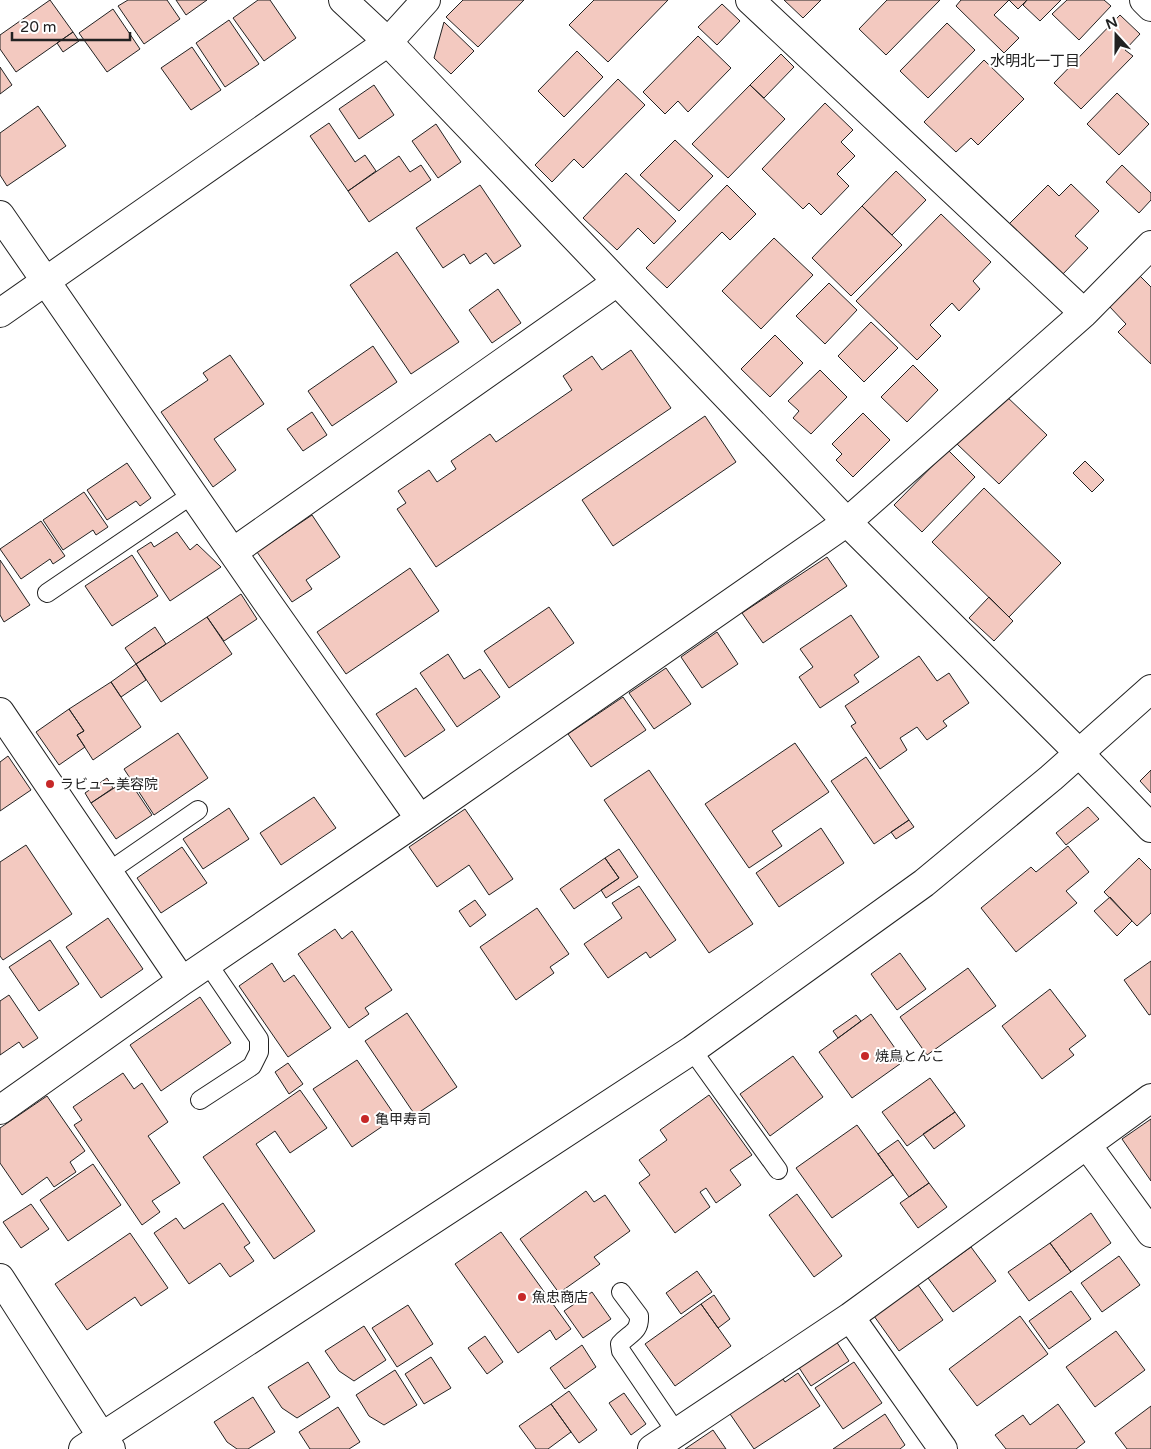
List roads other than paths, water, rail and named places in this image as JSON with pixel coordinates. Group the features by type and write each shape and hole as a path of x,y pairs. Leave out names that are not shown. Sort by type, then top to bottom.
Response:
{"street":[{"path":"343,0 388,42 848,522 1079,753 1151,828"},
{"path":"0,313 388,42 426,0"},
{"path":"750,0 1084,313"},
{"path":"1144,0 1151,7"},
{"path":"0,215 420,820"},
{"path":"0,1110 182,981 420,820 848,522 1084,313 1151,245"},
{"path":"233,552 617,282"},
{"path":"0,1278 99,1445 692,1050 924,883 1079,753 1151,689"},
{"path":"0,712 182,981"},
{"path":"652,1449 850,1317 1151,1098"},
{"path":"1086,1145 1151,1233"},
{"path":"850,1317 943,1449"}],"lane":[{"path":"47,592 193,494"},
{"path":"108,872 198,810"},
{"path":"200,1100 252,1066 259,1052 259,1039 208,964"},
{"path":"692,1050 778,1170"},
{"path":"621,1292 639,1316 636,1330 620,1344 621,1351 676,1432"}],"place":[{"name":"ラビュー美容院","path":"50,784"},
{"name":"焼鳥とんこ","path":"865,1056"},
{"name":"亀甲寿司","path":"365,1119"},
{"name":"魚忠商店","path":"522,1297"}],"district":[{"name":"水明北一丁目","path":"1035,61"}]}
